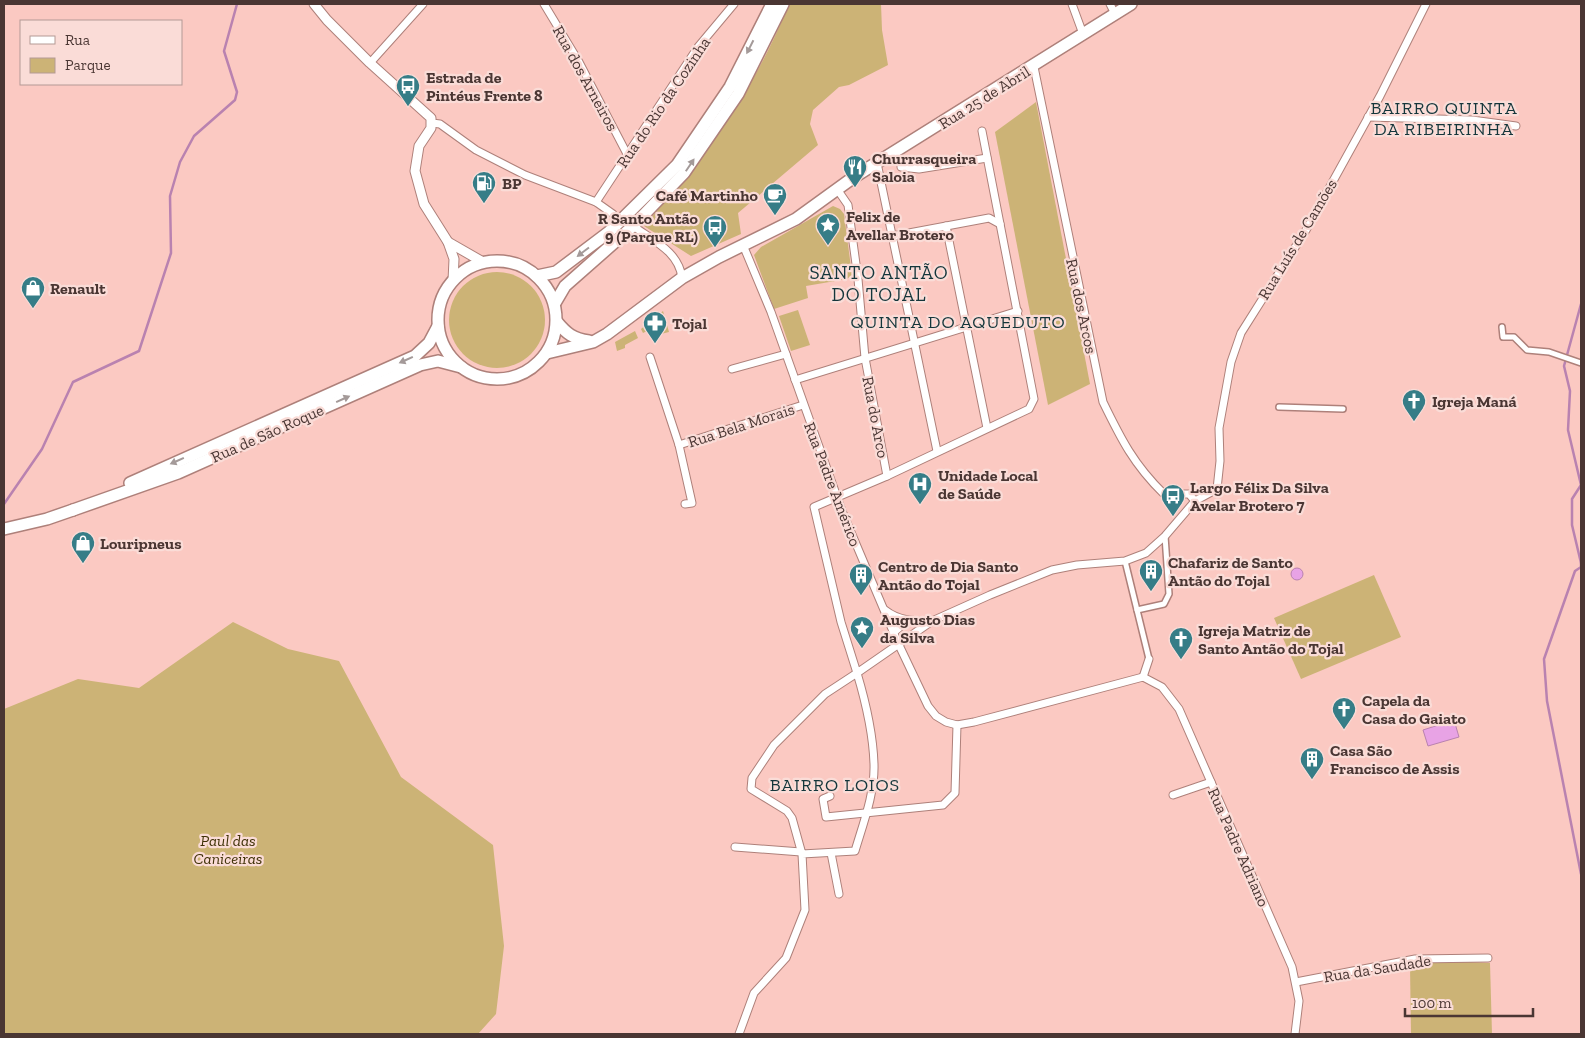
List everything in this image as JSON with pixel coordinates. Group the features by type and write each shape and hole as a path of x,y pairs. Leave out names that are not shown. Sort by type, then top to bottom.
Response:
{"main road":[{"path":"538,276 556,272 610,232 677,165 730,87 772,4"},
{"path":"555,303 565,286 633,226 684,173 738,94 783,4"},
{"name":"Rua 25 de Abril","path":"547,353 593,342 682,278 708,262 796,219 877,163 1083,34 1112,9 1131,4"},
{"path":"500,260 520,265 538,276 548,288 555,303 557,322 554,339 547,353 531,369 514,377 496,379 478,376 461,367 446,348 438,326 439,306 453,281 462,272 483,262 500,260"},
{"path":"557,322 566,333 577,340 593,342"},
{"name":"Rua de São Roque","path":"73,510 415,356 429,343 438,326"},
{"name":"Rua de São Roque","path":"4,529 47,519 178,473 420,365 438,361 461,367"}],"street":[{"path":"314,4 327,20 370,63 427,112 432,123"},
{"path":"370,63 423,4"},
{"name":"Rua dos Arneiros","path":"544,4 579,62 627,154"},
{"name":"Rua do Rio da Cozinha","path":"596,202 698,48 734,4"},
{"path":"1072,4 1083,34"},
{"name":"Rua Luís de Camões","path":"1195,501 1217,489 1220,461 1219,428 1232,362 1241,333 1306,230 1368,118 1426,4"},
{"name":"Rua dos Arcos","path":"1034,66 1103,402 1122,441 1143,474 1164,494 1190,494 1195,501"},
{"path":"1368,118 1472,120 1516,126"},
{"path":"432,123 440,124 476,150 525,175 596,202 613,214"},
{"path":"432,123 419,146 415,171 424,204 448,242 454,260 453,281"},
{"path":"735,847 802,853 855,851 866,813 874,766 868,710 841,622 814,507 887,476 1029,409 1033,404 1031,378 982,131"},
{"path":"901,167 919,169 987,158"},
{"path":"877,163 937,451"},
{"name":"Rua do Arco","path":"837,189 848,205 858,279 865,358 887,476"},
{"path":"893,236 989,218 1000,224"},
{"path":"633,226 672,254 681,265 682,278"},
{"path":"946,226 987,428"},
{"path":"448,242 483,262"},
{"name":"Rua Padre Américo","path":"743,246 786,354 837,498 893,633 928,706 936,716 946,722 957,725"},
{"path":"795,380 1018,311"},
{"path":"1502,327 1502,338 1514,338 1527,350 1571,358 1581,363"},
{"path":"732,369 786,354"},
{"path":"650,357 679,446 692,503 685,504"},
{"name":"Rua Bela Morais","path":"679,446 803,405"},
{"path":"1279,407 1343,409"},
{"path":"739,1034 754,992 786,958 805,910 802,853 792,818 787,811 751,790 752,778 774,745 825,694 898,643 932,622 1052,570 1076,565 1125,561 1146,553 1195,501"},
{"path":"1137,610 1164,604 1169,594 1164,536"},
{"path":"830,796 822,800 826,817 943,805 955,793 957,725 1144,677 1149,659 1125,561"},
{"path":"883,608 891,615 908,620 932,622"},
{"path":"893,633 908,620"},
{"name":"Rua Padre Adriano","path":"1144,677 1162,687 1172,697 1292,967 1299,1001 1295,1034"},
{"path":"1173,795 1211,782"},
{"path":"832,853 839,894"},
{"name":"Rua da Saudade","path":"1296,982 1415,959 1488,958"}],"green space":[{"path":"789,4 881,4 882,30 888,65 849,85 839,87 813,110 810,124 818,145 738,213 741,234 691,256 644,226 708,148 744,94 775,36"},
{"path":"1036,102 1090,384 1048,405 995,132"},
{"path":"833,206 840,209 844,214 852,275 847,279 806,286 808,298 774,309 754,255 761,247"},
{"path":"497,272 515,276 531,286 541,302 545,320 541,338 531,354 515,364 497,368 479,364 463,354 453,338 449,320 453,302 463,286 479,276"},
{"path":"798,310 810,345 791,351 779,316"},
{"path":"663,311 669,332 661,334 657,326 643,333 641,329"},
{"path":"635,331 638,338 625,345 625,348 617,351 615,342"},
{"path":"1374,575 1401,637 1301,679 1274,618"},
{"name":"Paul das Caniceiras","path":"233,622 288,649 339,661 401,777 493,845 504,946 496,1014 478,1034 4,1034 4,709 78,679 139,688"},
{"path":"1449,961 1490,963 1492,1034 1411,1034 1410,966"}],"shaded area":[{"path":"1295,568 1299,568 1303,574 1299,580 1295,580 1291,576 1291,572"},
{"path":"1454,720 1459,737 1428,746 1423,730"}],"waterway":[{"path":"4,504 42,449 73,382 139,351 171,253 170,196 180,162 194,136 235,100 237,92 224,51 237,4"},
{"path":"1581,304 1564,366 1570,391 1568,430 1581,485 1572,499 1572,525 1581,563"},
{"path":"1581,563 1581,567 1575,571 1544,659 1547,701 1581,874"}],"place":[{"name":"Estrada de Pintéus Frente 8","path":"408,107"},
{"name":"Churrasqueira Saloia","path":"855,188"},
{"name":"BP","path":"484,204"},
{"name":"Café Martinho","path":"775,216"},
{"name":"Felix de Avellar Brotero","path":"828,246"},
{"name":"R Santo Antão 9 (Parque RL)","path":"715,248"},
{"name":"Renault","path":"33,309"},
{"name":"Tojal","path":"655,344"},
{"name":"Igreja Maná","path":"1414,422"},
{"name":"Unidade Local de Saúde","path":"920,505"},
{"name":"Largo Félix Da Silva Avelar Brotero 7","path":"1173,517"},
{"name":"Louripneus","path":"83,564"},
{"name":"Chafariz de Santo Antão do Tojal","path":"1151,592"},
{"name":"Centro de Dia Santo Antão do Tojal","path":"861,596"},
{"name":"Augusto Dias da Silva","path":"862,649"},
{"name":"Igreja Matriz de Santo Antão do Tojal","path":"1181,660"},
{"name":"Capela da Casa do Gaiato","path":"1344,730"},
{"name":"Casa São Francisco de Assis","path":"1312,780"}],"district":[{"name":"BAIRRO QUINTA DA RIBEIRINHA","path":"1444,118"},
{"name":"SANTO ANTÃO DO TOJAL","path":"879,283"},
{"name":"QUINTA DO AQUEDUTO","path":"958,322"},
{"name":"BAIRRO LOIOS","path":"835,785"}]}
